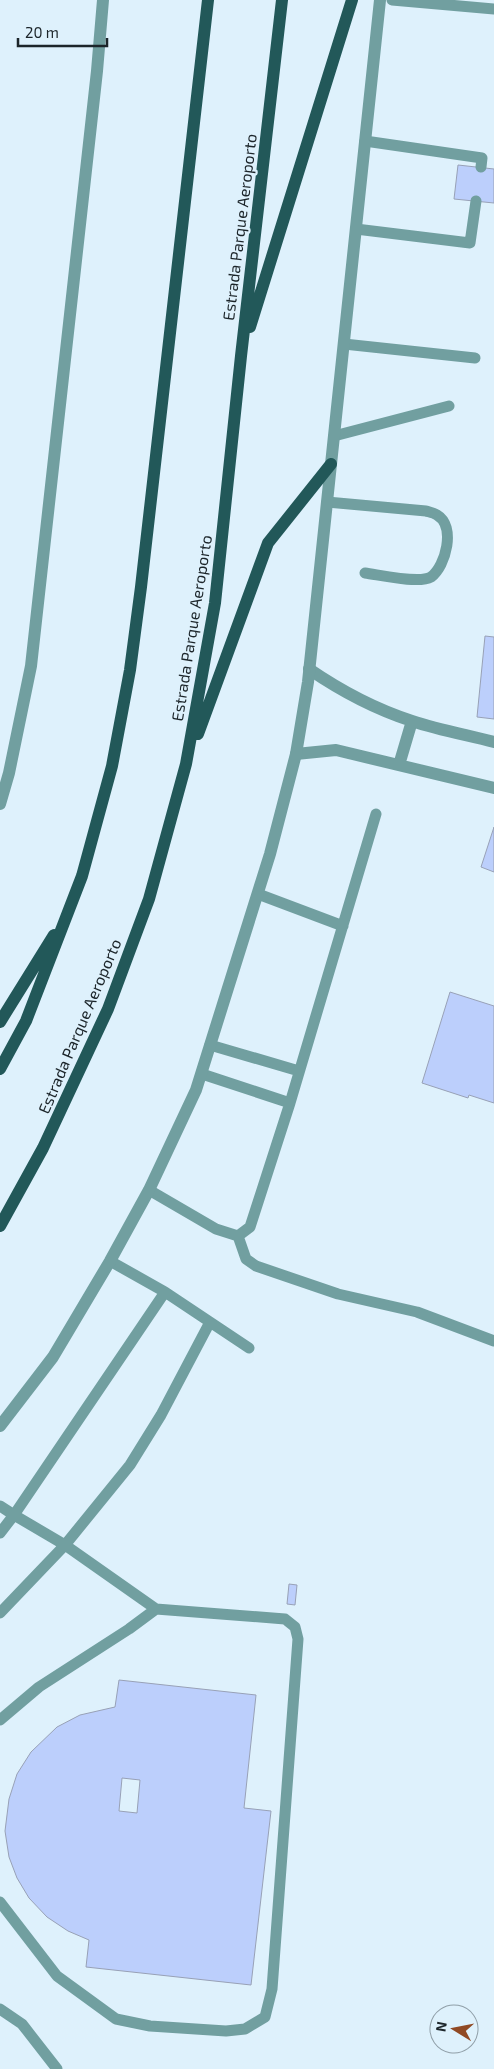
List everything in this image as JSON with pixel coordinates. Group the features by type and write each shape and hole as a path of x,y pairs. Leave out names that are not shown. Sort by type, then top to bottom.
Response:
{"main road":[{"path":"0,1069 26,1021 71,907 82,876 112,766 130,670 142,587 208,0"},
{"name":"Estrada Parque Aeroporto","path":"0,1226 44,1148 108,1009 149,899 186,764 215,603 282,0"},
{"path":"241,356 352,0"},
{"path":"186,764 268,543 331,464"},
{"path":"0,1022 71,907"}],"street":[{"path":"0,804 2,791 9,773 31,666 97,71 103,0"},
{"path":"0,1426 53,1357 110,1261 149,1190 202,1074 270,854 296,754 310,669 380,0"},
{"path":"310,669 338,688 412,721 494,742"},
{"path":"399,765 412,721"},
{"path":"296,754 336,750 494,788"}],"lane":[{"path":"392,0 494,9"},
{"path":"365,141 482,158 481,167"},
{"path":"356,229 470,243 476,201"},
{"path":"344,344 475,358"},
{"path":"334,436 449,406"},
{"path":"327,502 426,511 438,515 445,524 448,538 446,553 440,566 430,577 419,580 366,573"},
{"path":"238,1236 250,1227 290,1103 376,814"},
{"path":"258,894 342,926"},
{"path":"210,1045 298,1071"},
{"path":"202,1074 290,1103"},
{"path":"149,1190 216,1229 238,1236"},
{"path":"238,1236 246,1259 256,1266 338,1294 417,1312 494,1341"},
{"path":"110,1261 165,1292 249,1348"},
{"path":"0,1532 14,1516 165,1292"},
{"path":"0,1612 65,1545 130,1465 161,1415 210,1322"},
{"path":"0,1506 65,1545 156,1609 285,1619 295,1627 298,1639 274,1969 272,1989 265,2017 245,2029 226,2031 150,2026 116,2019 57,1976 0,1902"},
{"path":"0,1720 39,1687 129,1629 156,1609"},
{"path":"0,2010 22,2024 57,2069"}],"building":[{"path":"458,165 494,169 494,203 454,199"},
{"path":"485,636 494,637 494,719 477,717"},
{"path":"494,827 494,872 481,867"},
{"path":"450,992 494,1006 494,1103 469,1095 468,1098 422,1083"},
{"path":"289,1584 297,1585 295,1605 287,1604"},
{"path":"119,1680 256,1695 244,1808 271,1811 251,1985 86,1967 89,1940 68,1931 47,1917 29,1898 17,1878 9,1857 5,1831 9,1799 17,1774 31,1752 57,1727 80,1715 115,1707","holes":["122,1778 140,1780 137,1813 119,1811"]}]}
